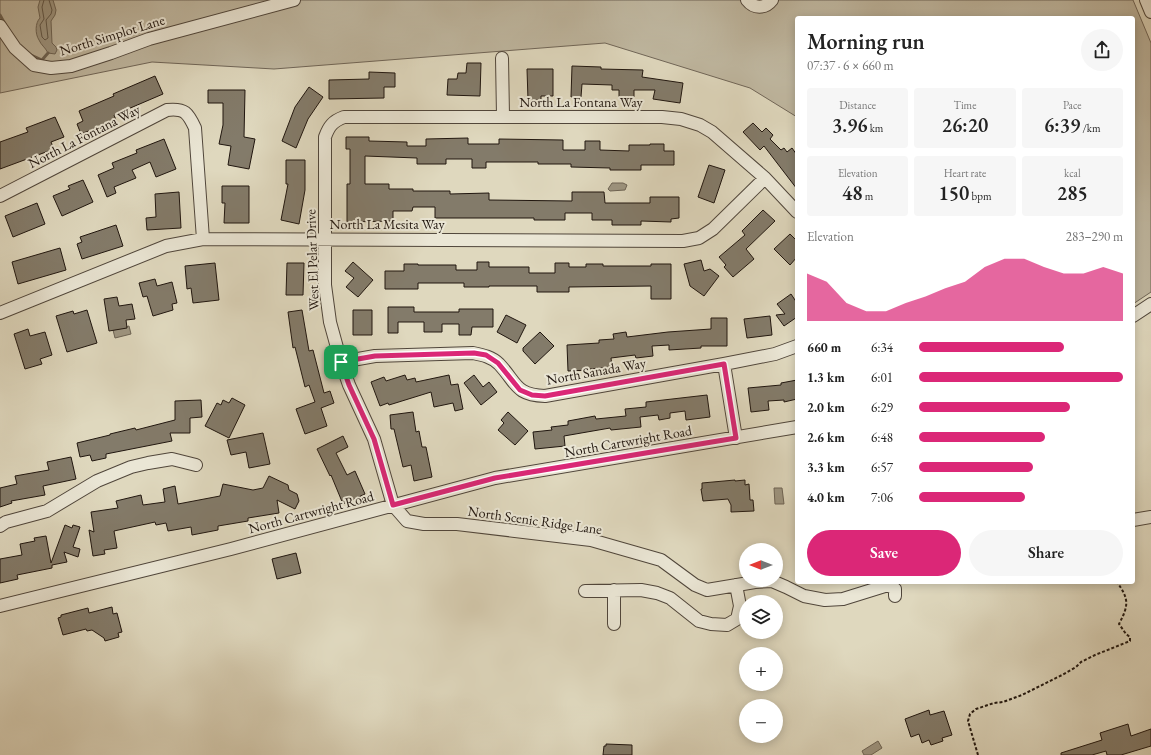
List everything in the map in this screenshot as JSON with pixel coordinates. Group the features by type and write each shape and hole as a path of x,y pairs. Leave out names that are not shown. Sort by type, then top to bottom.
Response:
{"street":[{"name":"North Simplot Lane","path":"0,26 15,48 34,65 51,68 70,66 149,39 294,0"},
{"path":"747,0 752,5 761,7 765,6 772,0"},
{"path":"1146,0 1151,12"},
{"path":"502,58 503,116"},
{"name":"North La Fontana Way","path":"0,196 167,110 175,109 184,111 190,118 194,128 203,239"},
{"name":"North La Fontana Way","path":"331,124 337,119 344,117 503,116 662,117 681,119 700,125 712,132 765,178 795,210"},
{"name":"West El Pelar Drive","path":"331,124 326,137 324,239 325,285 330,322 349,385 374,439 393,505"},
{"name":"North La Mesita Way","path":"0,313 166,246 203,239 683,240 698,238 713,229 765,178"},
{"path":"1135,315 1151,304"},
{"name":"North Sanada Way","path":"341,362 375,356 474,353 486,355 498,363 520,390 532,395 545,396 775,354 795,347"},
{"path":"724,364 736,438"},
{"name":"North Cartwright Road","path":"0,606 232,549 495,478 795,427"},
{"path":"0,526 6,522 46,511 97,481 131,467 172,459 196,465"},
{"name":"North Scenic Ridge Lane","path":"393,505 407,521 424,524 457,524 591,540 661,560 695,585 708,590 755,582 772,582 786,586 804,596 824,600 843,599 888,585 895,589 895,596"},
{"path":"1135,520 1151,517"},
{"path":"584,591 641,590 657,593 670,598 699,621 711,624 727,625 736,619 740,606 736,585"},
{"path":"614,590 614,624"}],"path":[{"path":"978,755 968,721 970,714 976,709 1022,695 1062,675 1076,667 1081,662 1130,641 1130,637 1119,624 1124,614 1127,598 1118,584"}],"shaded area":[{"path":"0,0 1133,0 1151,43 1151,292 1135,303 1135,16 795,16 795,116 750,88 605,43 274,69 152,62 0,93"}],"water":[{"path":"40,0 53,0 56,10 51,21 52,43 57,50 55,54 48,53 37,35 36,26 40,18 38,7"},
{"path":"612,183 623,183 627,185 625,190 610,191 608,189"},
{"path":"129,326 131,334 115,338 113,330"},
{"path":"774,488 782,488 784,504 775,504"},
{"path":"878,741 882,748 871,755 864,755 862,751"}],"building":[{"path":"467,63 481,63 480,96 447,95 448,79 457,79 458,73 466,73"},
{"path":"572,66 601,67 601,69 643,70 642,77 683,83 680,103 653,99 655,90 634,90 634,97 619,97 619,90 612,90 612,85 582,84 581,97 571,97"},
{"path":"527,69 553,69 553,96 541,96 541,100 528,100"},
{"path":"369,72 395,73 395,87 384,87 384,98 329,99 329,80 369,79"},
{"path":"155,76 163,94 114,115 116,120 81,134 77,124 83,121 79,111 114,96 113,94"},
{"path":"309,87 323,97 308,119 296,148 282,141 295,107"},
{"path":"208,90 245,90 244,137 255,139 249,169 228,165 231,146 219,144 223,125 223,103 208,103"},
{"path":"55,117 64,137 51,142 54,149 0,169 0,142 28,132 26,128"},
{"path":"753,123 762,132 766,128 773,135 770,139 781,150 784,148 787,152 792,148 795,152 795,186 764,146 760,150 743,132"},
{"path":"346,137 369,137 369,141 407,142 407,146 426,146 426,139 468,138 468,144 499,144 499,139 563,140 563,150 585,150 585,141 600,141 600,150 629,151 629,145 664,144 664,151 674,151 674,165 641,165 641,170 610,170 610,168 571,167 571,164 538,164 538,162 486,162 486,168 472,168 472,159 446,159 446,164 417,164 417,158 365,156 365,184 389,184 389,189 413,189 413,191 450,191 450,194 489,193 489,200 572,201 572,192 604,192 605,203 650,203 650,197 679,197 679,218 671,219 671,222 641,221 641,225 612,225 612,220 592,220 592,213 565,213 565,220 534,220 534,218 435,218 435,207 413,207 412,211 393,211 393,221 347,222 347,184 350,184 350,149 346,149"},
{"path":"164,139 176,169 156,177 150,162 132,170 136,178 114,187 116,193 107,197 98,175 114,168 112,163 137,153 136,150"},
{"path":"286,160 305,160 305,190 299,224 281,220 288,184 286,184"},
{"path":"709,165 725,170 714,203 698,197"},
{"path":"83,180 93,202 62,216 53,196 70,189 68,186"},
{"path":"222,186 249,186 249,223 224,223 225,203 222,203"},
{"path":"179,192 181,228 147,230 146,218 156,217 155,194"},
{"path":"37,203 45,224 13,237 5,216"},
{"path":"763,210 775,221 746,249 754,259 733,277 724,267 726,265 719,257 745,235 742,231"},
{"path":"116,225 123,246 82,259 77,244 82,242 80,237"},
{"path":"790,234 795,239 795,259 790,265 774,249"},
{"path":"60,248 66,270 18,284 12,262"},
{"path":"701,260 704,271 710,269 719,276 704,296 690,286 684,264"},
{"path":"353,262 373,280 358,297 346,287 354,278 345,271"},
{"path":"477,262 489,262 489,267 529,267 529,273 555,273 555,263 569,263 569,267 586,267 586,264 603,264 603,266 651,266 651,264 671,264 671,299 651,299 651,286 569,287 569,292 537,292 537,286 464,287 464,283 418,283 418,289 385,289 385,271 404,271 404,264 456,265 456,270 477,270"},
{"path":"215,263 219,300 193,303 191,288 187,289 185,266"},
{"path":"287,263 304,263 303,295 286,295"},
{"path":"155,279 157,286 172,282 177,303 172,304 173,310 153,316 147,296 143,297 139,283"},
{"path":"791,294 795,300 795,318 784,326 776,315 785,314 777,304"},
{"path":"117,297 119,306 132,304 135,319 126,320 127,328 109,331 104,299"},
{"path":"388,307 414,307 414,312 459,312 459,309 493,309 493,327 472,327 471,335 459,335 459,324 442,324 442,332 424,332 424,322 398,322 398,333 388,333"},
{"path":"87,310 97,343 67,352 56,316 73,311 74,314"},
{"path":"302,310 309,351 313,350 324,393 330,391 334,403 321,408 327,426 305,434 296,409 315,402 309,385 305,387 295,347 293,348 288,312"},
{"path":"353,310 372,310 372,335 353,335"},
{"path":"506,315 526,325 517,343 497,332"},
{"path":"770,316 772,335 747,338 744,319"},
{"path":"711,318 727,318 727,346 701,346 701,348 669,350 669,345 652,346 653,356 636,358 635,355 611,358 612,367 568,371 567,345 599,343 599,340 614,339 613,334 626,332 627,337 711,329"},
{"path":"28,329 30,336 45,332 52,355 40,359 42,364 25,369 14,334"},
{"path":"540,332 554,346 535,364 523,351 523,348"},
{"path":"405,375 407,380 415,378 416,382 449,375 451,385 458,384 463,409 455,411 453,403 434,407 431,392 389,405 388,403 380,406 371,382 384,377 386,381"},
{"path":"474,375 483,387 489,382 497,392 481,405 464,383"},
{"path":"795,380 795,399 784,402 784,400 768,401 769,410 751,412 748,388 781,385 781,383"},
{"path":"707,395 710,417 686,420 685,411 670,413 670,418 659,420 658,415 640,417 641,427 611,430 610,428 564,436 565,446 535,449 533,432 552,430 551,427 568,425 568,421 595,416 596,419 626,416 625,409 646,407 646,402"},
{"path":"232,398 245,405 229,438 205,426 217,403 221,405 223,400 229,403"},
{"path":"201,400 202,417 190,418 190,433 170,433 172,441 106,454 106,458 92,461 90,455 80,457 77,443 135,428 136,430 175,420 175,401"},
{"path":"413,412 416,432 419,431 422,447 426,447 432,477 414,481 411,465 403,467 394,429 391,429 390,415"},
{"path":"508,412 528,431 515,445 498,430 504,423 501,420"},
{"path":"263,433 270,464 249,468 246,452 231,455 227,440"},
{"path":"343,436 348,447 336,453 347,475 355,471 365,494 343,504 331,475 330,476 317,449"},
{"path":"71,457 76,479 43,486 45,495 11,501 12,503 0,507 0,488 17,484 15,476 49,470 47,462"},
{"path":"269,476 288,485 289,490 297,494 299,501 295,509 277,500 279,513 248,518 248,521 218,526 218,530 192,535 191,527 168,531 166,523 156,525 155,522 114,531 117,548 104,550 105,554 93,556 89,530 94,532 91,512 118,508 116,501 141,495 143,505 165,502 163,489 175,486 178,504 220,496 223,484 253,490 263,488"},
{"path":"745,480 745,485 749,484 750,500 753,500 754,511 731,512 731,505 728,499 703,501 701,489 702,483"},
{"path":"65,525 72,528 73,525 80,527 73,547 80,549 78,557 64,552 67,562 52,565 52,568 17,575 18,579 0,583 0,559 22,555 20,544 35,541 34,538 46,536 51,563"},
{"path":"296,553 301,573 277,579 272,559"},
{"path":"112,607 113,614 117,613 122,632 118,633 119,637 105,641 104,638 92,630 87,631 86,629 63,635 58,618 61,617 61,615 88,608 89,613"},
{"path":"929,710 930,715 944,711 952,735 942,738 943,741 931,745 929,740 922,743 919,734 911,737 905,719"},
{"path":"1128,724 1131,736 1151,729 1151,746 1121,755 1107,755 1106,751 1092,755 1061,755 1061,753 1102,740 1100,733"},
{"path":"606,744 632,745 632,755 603,755 604,746 606,746"}],"waterway":[{"path":"0,15 5,24"},
{"path":"31,55 42,60 48,53"}],"route":[{"path":"474,353 486,355 498,363 520,390 532,395 545,396 724,364 736,438 495,478 393,505 374,439 349,385 341,362 375,356 474,353"}]}
